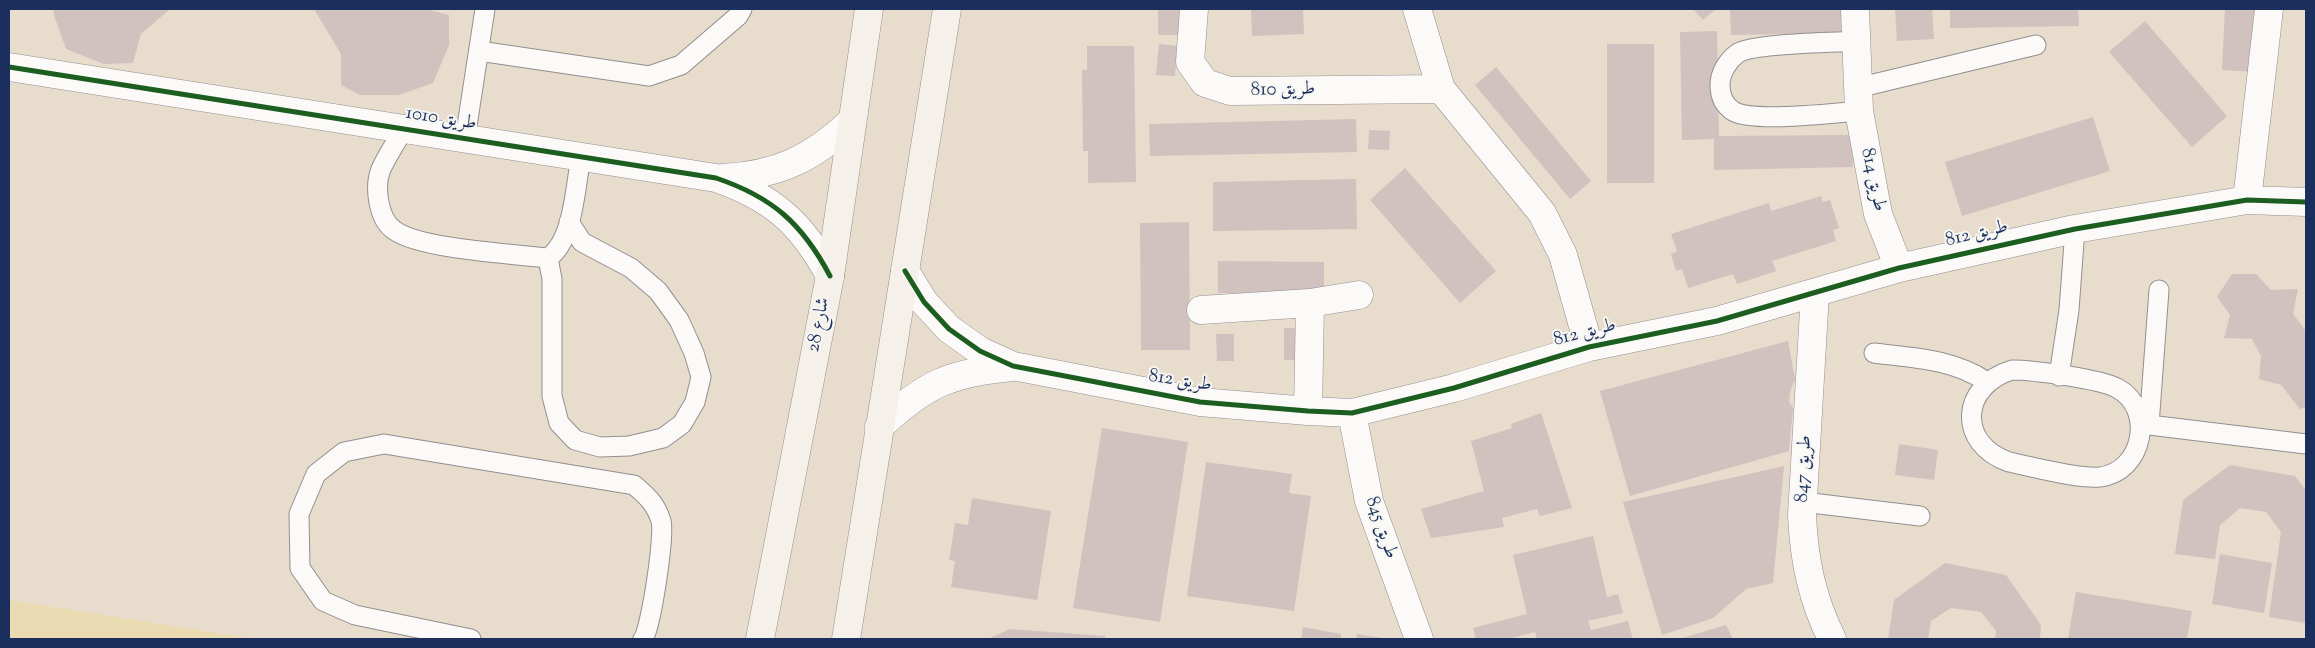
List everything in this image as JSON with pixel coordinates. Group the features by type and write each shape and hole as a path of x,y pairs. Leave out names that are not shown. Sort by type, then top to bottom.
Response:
{"main road":[{"name":"شارع 28","path":"760,639 830,276 869,9"},
{"path":"846,639 947,9"}],"street":[{"name":"طريق 810","path":"1194,9 1190,62 1205,83 1230,91 1441,89"},
{"path":"1417,9 1441,89 1542,213 1563,255 1589,347"},
{"name":"طريق 814","path":"1855,9 1858,100 1878,214 1899,268"},
{"path":"2247,200 2269,9"},
{"name":"طريق 1010","path":"9,66 716,178 741,186 764,198 784,213 818,253 830,276"},
{"name":"طريق 1010","path":"716,178 746,176 776,170 797,162 829,143 851,122"},
{"name":"طريق 812","path":"905,271 924,302 949,329 980,351 1013,366 1200,402 1352,413 1454,388 1589,347 1716,321 1899,268 2075,229 2247,200 2306,202"},
{"name":"طريق 847","path":"1815,293 1803,502 1804,551 1810,586 1822,620 1832,639"},
{"path":"1201,310 1310,303 1359,295"},
{"path":"1308,411 1310,303"},
{"name":"طريق 812","path":"879,427 907,401 939,382 975,370 1013,366"},
{"name":"طريق 845","path":"1352,413 1369,501 1419,639"}],"lane":[{"name":"طريق 1010","path":"466,139 485,9"},
{"path":"479,50 649,76 681,65 738,16 742,9"},
{"path":"1856,42 1755,48 1739,53 1725,65 1720,84 1724,103 1735,112 1755,117 1858,100 2036,45"},
{"path":"404,129 380,171 378,193 382,214 393,230 413,240 548,258 557,252 565,239 581,156"},
{"path":"548,258 552,279 552,396 559,423 575,440 600,448 629,446 663,438 682,424 695,402 701,376 694,352 679,320 658,291 631,268 582,242 569,222"},
{"path":"2059,376 2068,310 2075,229"},
{"path":"2145,425 2129,398 2118,388 2103,383 2025,370 2012,370 1999,374 1987,382 1979,392 1972,416 1974,429 1979,441 1987,451 1998,458 2010,462 2100,477 2114,473 2126,465 2135,453 2145,425 2159,290"},
{"path":"1874,353 1940,361 1958,366 1987,382"},
{"path":"2145,425 2306,444"},
{"path":"472,639 355,615 323,601 300,568 299,514 316,474 344,452 384,444 634,485 653,501 662,524 660,558 649,638"},
{"path":"1803,502 1920,516"}],"sand":[{"path":"9,600 256,639 9,639"}],"building":[{"path":"53,9 170,9 141,34 133,63 104,64 66,49"},
{"path":"314,9 426,9 449,15 449,45 433,83 399,95 360,95 341,85 341,54"},
{"path":"1158,9 1191,9 1191,35 1158,35"},
{"path":"1251,9 1303,9 1304,34 1252,36"},
{"path":"1693,9 1716,9 1703,20"},
{"path":"1730,9 1846,9 1847,33 1731,35"},
{"path":"1895,9 1932,9 1934,39 1897,41"},
{"path":"1950,9 2078,9 2079,26 1950,28"},
{"path":"2225,9 2259,9 2256,72 2222,70"},
{"path":"2145,21 2227,116 2192,147 2109,52"},
{"path":"1717,31 1719,136 1852,135 1853,167 1714,170 1714,139 1682,140 1680,32"},
{"path":"1159,44 1177,46 1175,76 1156,75"},
{"path":"1607,44 1654,44 1654,183 1607,183"},
{"path":"1087,46 1134,46 1136,182 1088,183 1088,151 1083,151 1082,70 1087,70"},
{"path":"1496,67 1591,181 1570,199 1475,85"},
{"path":"2093,117 2110,171 1962,216 1945,162"},
{"path":"1356,119 1357,152 1150,156 1149,124"},
{"path":"1369,130 1390,131 1389,150 1368,149"},
{"path":"1405,168 1496,271 1460,303 1370,200"},
{"path":"1356,179 1357,229 1213,231 1213,182"},
{"path":"1821,196 1823,202 1830,200 1839,228 1833,230 1836,241 1772,261 1776,271 1737,284 1733,274 1688,288 1682,269 1676,271 1671,254 1677,251 1671,234 1769,203 1771,211"},
{"path":"1189,222 1190,350 1141,350 1140,223"},
{"path":"1218,261 1324,262 1324,294 1218,293"},
{"path":"2232,274 2256,274 2271,290 2298,289 2293,314 2306,331 2306,407 2300,409 2281,385 2259,379 2261,356 2252,339 2224,338 2230,315 2217,297"},
{"path":"1284,328 1303,328 1303,360 1284,360"},
{"path":"1216,334 1234,334 1234,361 1217,361"},
{"path":"1788,341 1795,379 1790,392 1789,402 1793,408 1789,451 1630,496 1600,391"},
{"path":"1541,413 1572,508 1540,516 1537,509 1502,518 1504,527 1431,538 1421,509 1484,491 1471,441 1512,428 1511,424"},
{"path":"1102,428 1188,442 1160,622 1073,608"},
{"path":"1899,444 1938,450 1934,480 1895,475"},
{"path":"1206,462 1292,474 1289,493 1311,496 1294,611 1187,596"},
{"path":"2230,465 2295,476 2306,491 2306,623 2269,617 2281,532 2266,512 2240,508 2220,525 2215,559 2175,554 2183,500"},
{"path":"1784,466 1773,583 1746,589 1713,618 1662,635 1623,502"},
{"path":"972,498 1051,511 1037,600 951,587 955,561 949,560 955,523 968,525"},
{"path":"1593,536 1607,597 1618,594 1623,613 1588,621 1591,630 1628,621 1633,639 1537,639 1535,632 1507,639 1476,639 1473,628 1527,614 1513,555"},
{"path":"2220,554 2272,563 2264,613 2212,604"},
{"path":"1945,563 2006,575 2041,625 2040,639 1995,639 1996,631 1981,612 1951,608 1931,621 1928,639 1888,639 1894,600"},
{"path":"2076,592 2192,611 2187,639 2068,639"},
{"path":"1726,625 1733,639 1679,639"},
{"path":"1303,627 1341,634 1341,639 1301,639"},
{"path":"1010,629 1105,636 1105,639 988,639"},
{"path":"1357,634 1382,638 1356,639"}],"cycle path":[{"path":"9,67 716,178 754,194 784,214 808,241 830,276"},
{"path":"905,271 924,302 949,329 980,351 1013,366 1200,402 1352,413 1454,388 1589,347 1717,321 1899,268 2075,229 2247,200 2306,202"}]}
